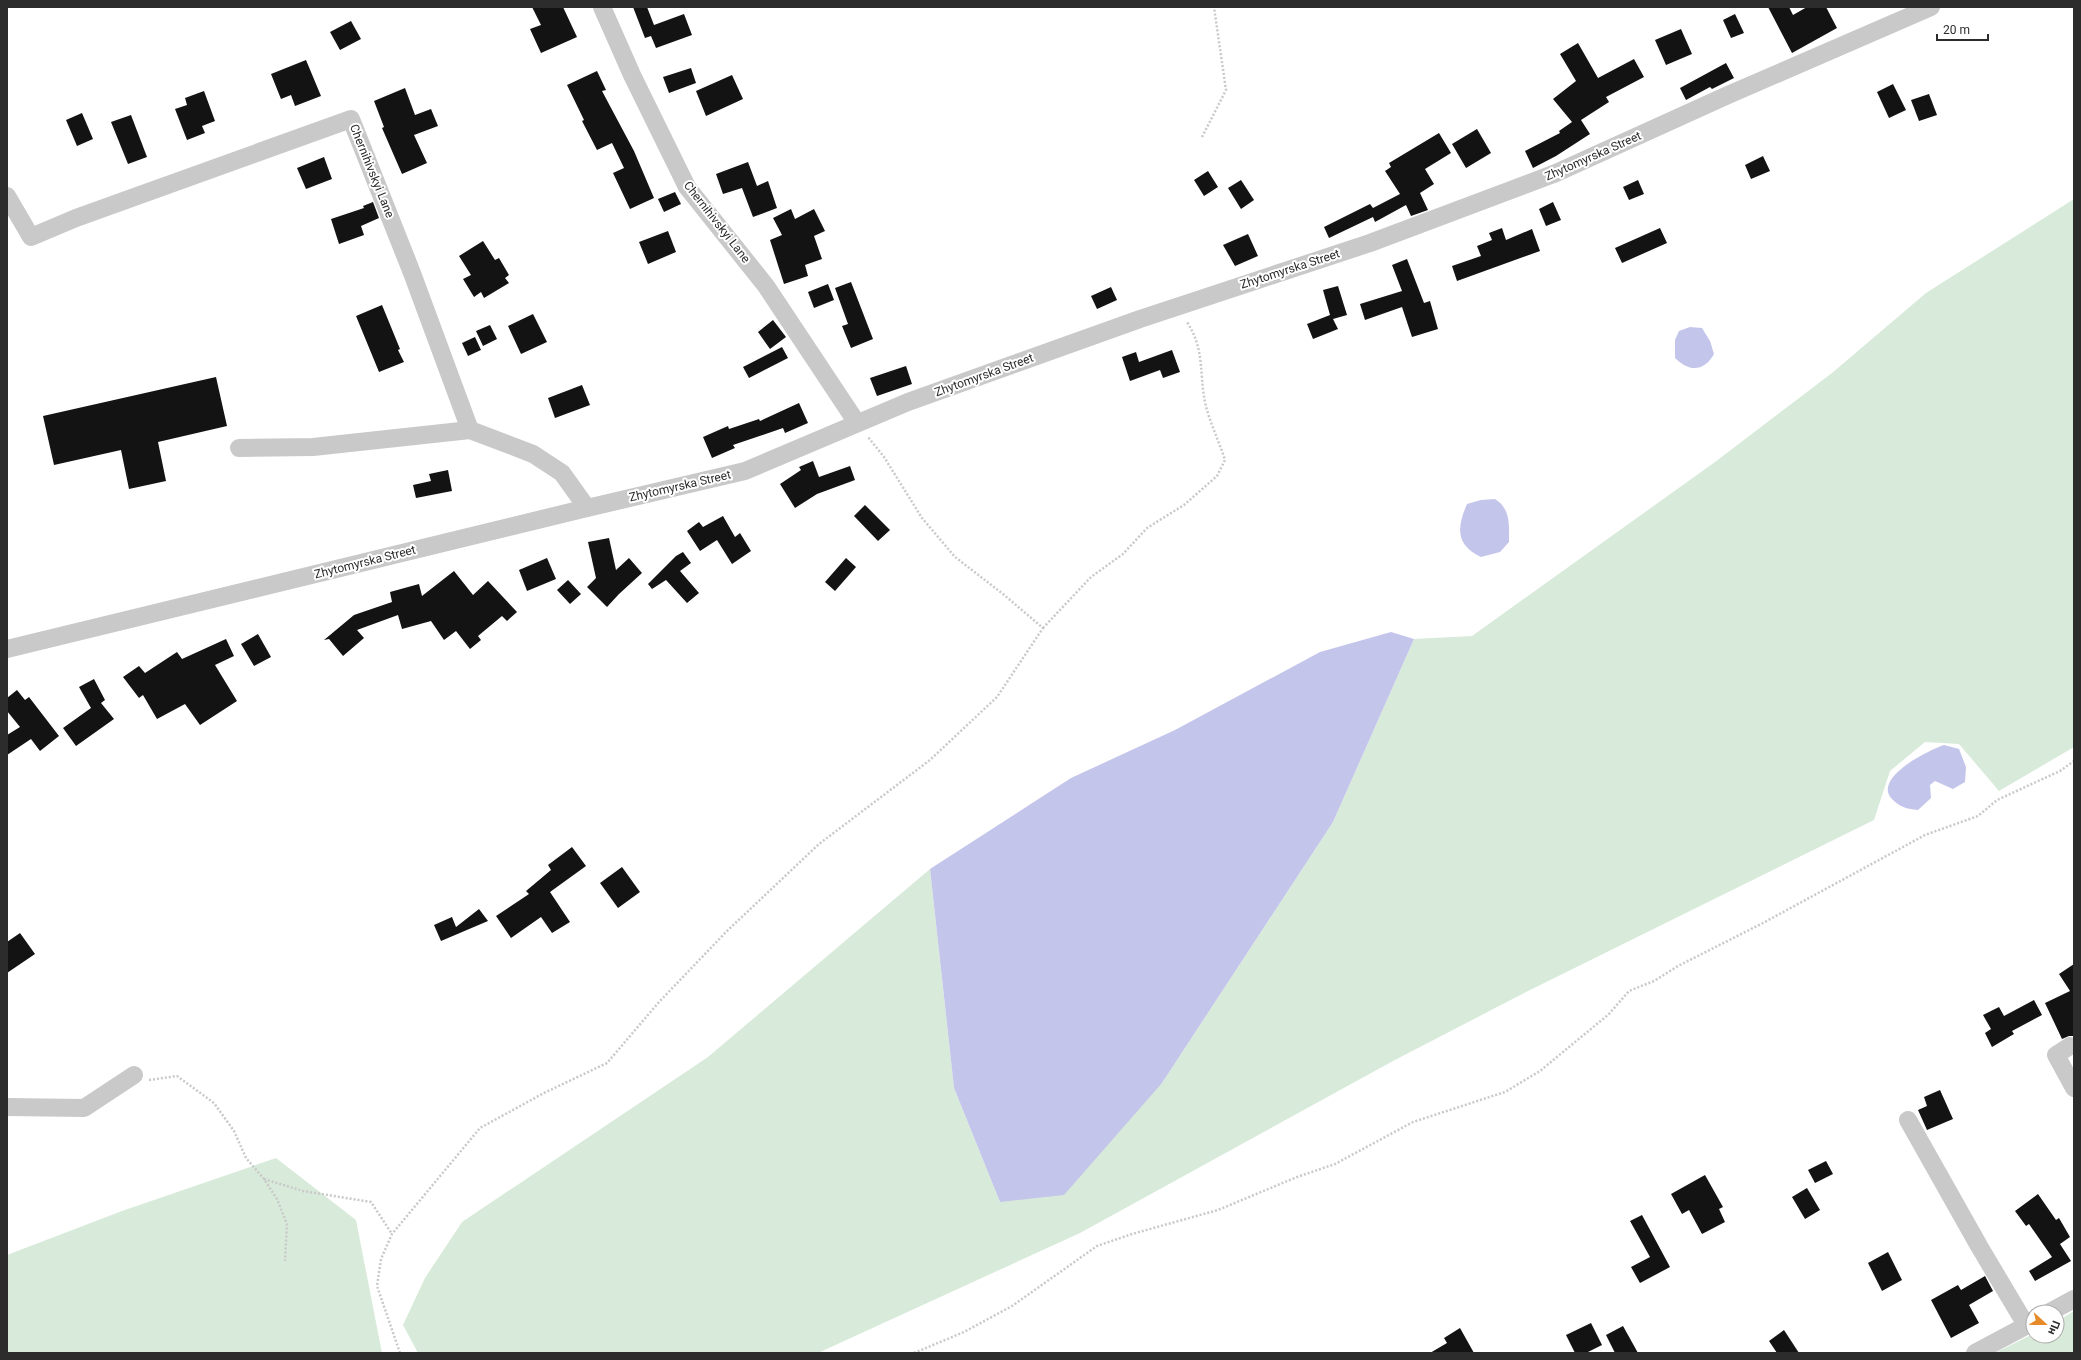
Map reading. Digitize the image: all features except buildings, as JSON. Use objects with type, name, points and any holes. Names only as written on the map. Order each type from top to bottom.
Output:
[{"type":"street","name":"Chernihivskyi Lane","points":[[602,7],[632,75],[687,187],[766,286],[857,423]]},
{"type":"street","name":"Zhytomyrska Street","points":[[7,650],[587,508],[745,471],[908,402],[1176,307],[1370,243],[1556,174],[1728,95],[1931,7]]},
{"type":"street","name":"Chernihivskyi Lane","points":[[7,196],[31,237],[76,218],[352,119],[412,273],[470,430]]},
{"type":"street","points":[[239,448],[313,447],[470,430],[532,454],[562,473],[587,508]]},
{"type":"street","points":[[2070,1046],[2056,1056],[2074,1088]]},
{"type":"street","points":[[7,1107],[84,1108],[134,1075]]},
{"type":"street","points":[[1908,1120],[1979,1246],[2025,1318]]},
{"type":"street","points":[[2065,1304],[2074,1299]]},
{"type":"street","points":[[1975,1353],[2025,1326]]},
{"type":"path","points":[[1202,137],[1226,90],[1214,7]]},
{"type":"path","points":[[400,1353],[377,1286],[381,1259],[392,1234],[480,1128],[544,1093],[607,1063],[659,1002],[727,932],[819,844],[930,760],[997,697],[1043,628],[1091,578],[1123,554],[1147,528],[1184,504],[1217,476],[1226,460],[1205,402],[1202,358],[1192,331],[1176,307]]},
{"type":"path","points":[[857,423],[884,457],[922,518],[954,558],[1004,594],[1043,628]]},
{"type":"path","points":[[914,1353],[964,1332],[1012,1306],[1097,1246],[1132,1234],[1218,1210],[1297,1177],[1335,1164],[1412,1122],[1505,1092],[1540,1071],[1609,1014],[1629,991],[1654,981],[1684,962],[1763,923],[1925,835],[1978,816],[1997,800],[2060,771],[2074,762]]},
{"type":"path","points":[[134,1075],[145,1081],[177,1076],[214,1103],[234,1131],[246,1158],[264,1179],[277,1199],[287,1224],[285,1262]]},
{"type":"path","points":[[264,1179],[303,1191],[371,1202],[392,1234]]},
{"type":"green space","points":[[2074,199],[2074,747],[1999,791],[1959,744],[1925,742],[1890,771],[1874,820],[1528,991],[1393,1061],[1080,1233],[818,1353],[418,1353],[403,1325],[425,1278],[462,1222],[708,1057],[930,869],[954,1088],[1000,1202],[1162,1083],[1333,822],[1414,639],[1472,636],[1715,462],[1832,373],[1926,293]]},
{"type":"green space","points":[[276,1158],[356,1220],[382,1353],[7,1353],[7,1255],[122,1211]]},
{"type":"green space","points":[[2074,1311],[2074,1353],[1995,1353],[2025,1338],[2025,1344],[2065,1344],[2065,1316]]},
{"type":"water","points":[[1690,327],[1702,328],[1710,341],[1714,354],[1706,364],[1701,367],[1691,368],[1680,363],[1675,358],[1675,340],[1679,331]]},
{"type":"water","points":[[1495,499],[1504,508],[1508,518],[1509,542],[1500,552],[1481,557],[1466,547],[1460,535],[1461,520],[1467,504],[1481,500]]},
{"type":"water","points":[[1391,632],[1414,639],[1333,822],[1162,1083],[1064,1195],[1000,1202],[954,1088],[930,869],[1071,778],[1175,730],[1320,652]]},
{"type":"water","points":[[1944,745],[1959,749],[1966,767],[1965,782],[1953,789],[1935,781],[1930,785],[1931,798],[1918,810],[1903,807],[1897,804],[1891,798],[1888,790],[1890,782],[1896,773],[1916,758]]}]
